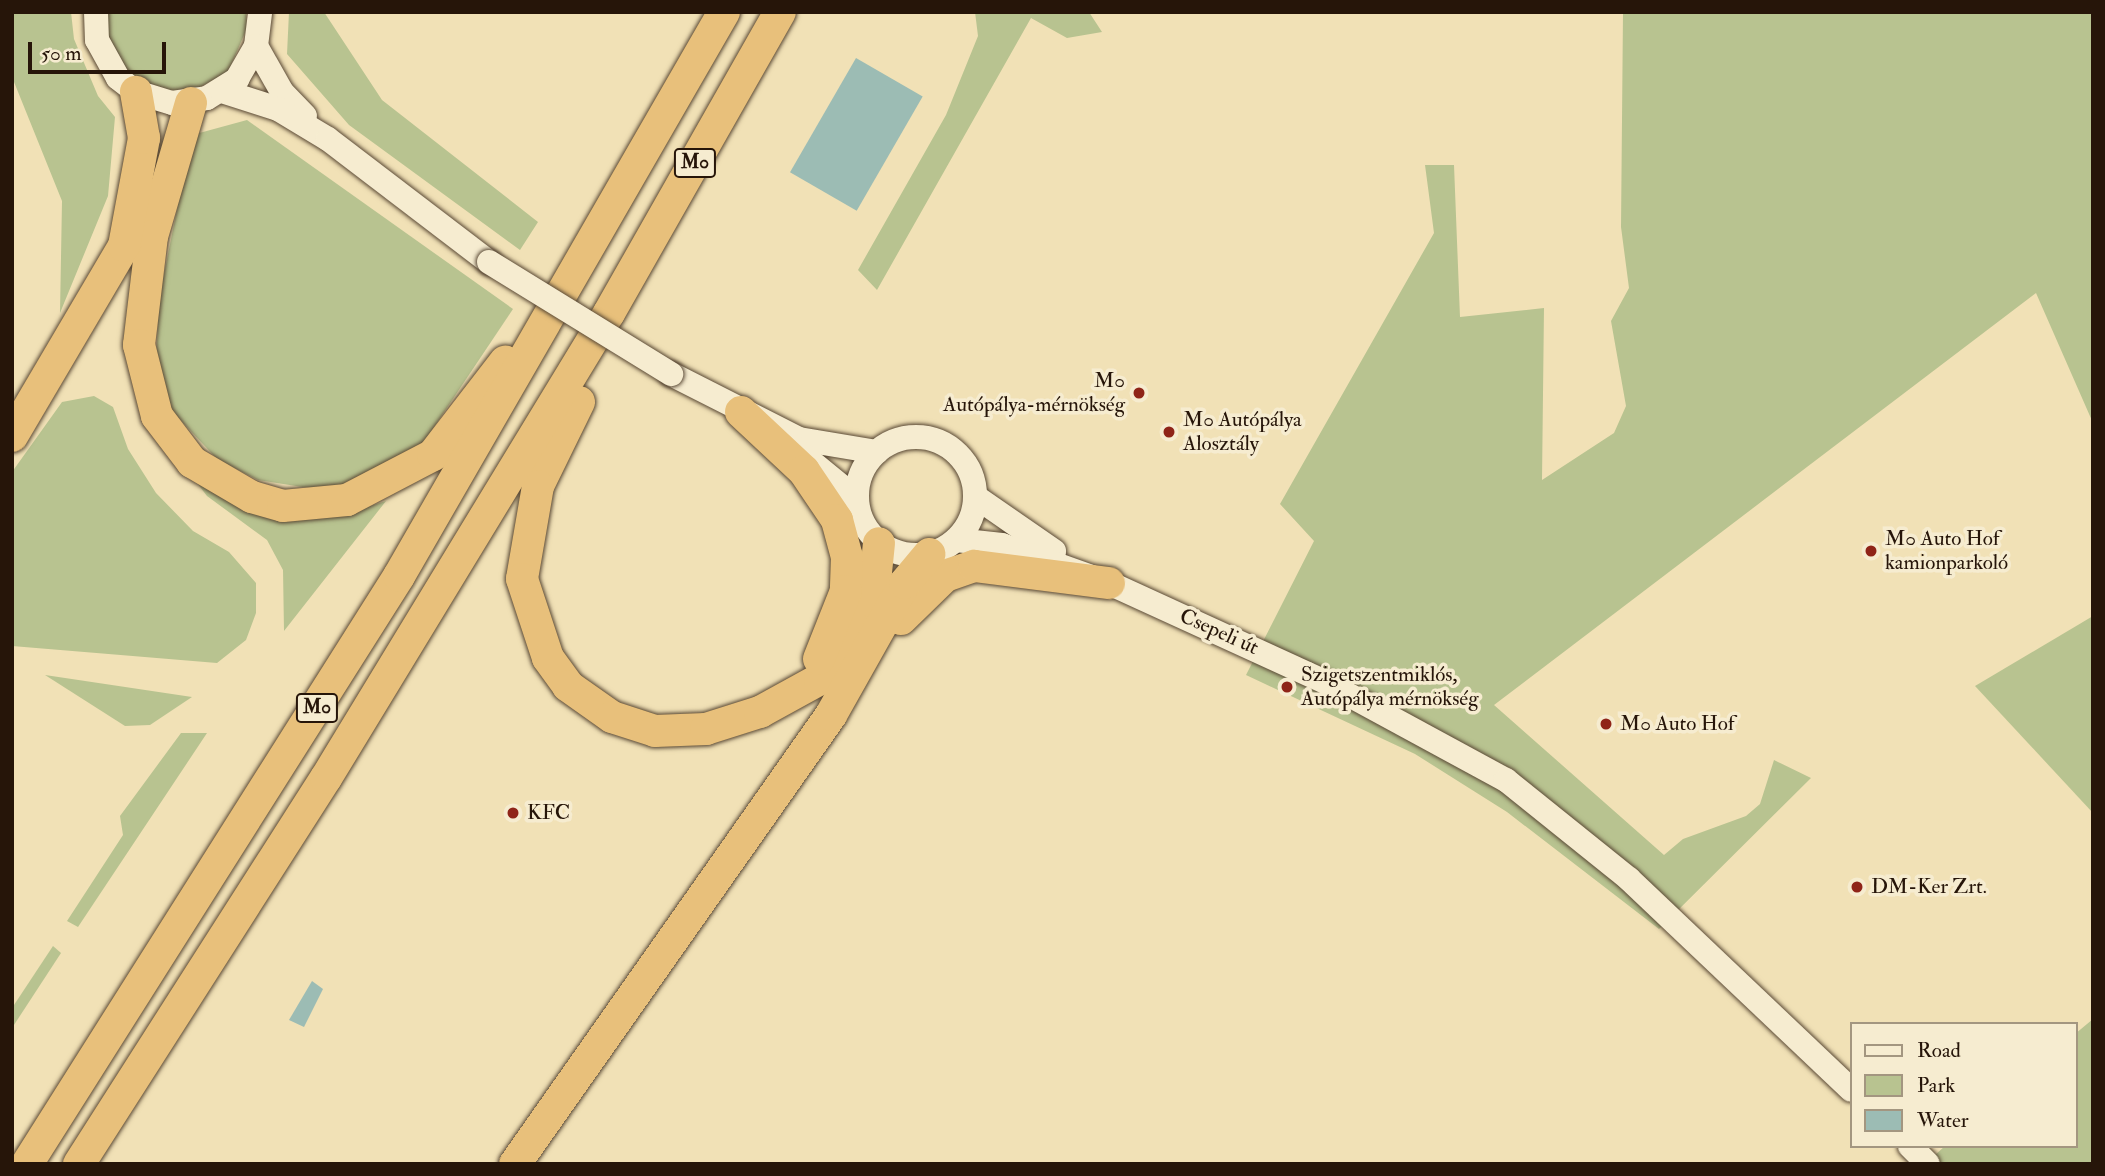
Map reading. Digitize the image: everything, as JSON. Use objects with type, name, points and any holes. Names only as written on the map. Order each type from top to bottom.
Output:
[{"type":"highway","name":"M0","points":[[27,1164],[399,576],[594,243],[724,12]]},
{"type":"highway","name":"M0","points":[[79,1164],[326,778],[609,313],[780,12]]},
{"type":"highway","points":[[20,423],[124,246],[144,138],[136,92]]},
{"type":"highway","points":[[191,103],[174,147],[142,298],[144,385],[176,446],[209,475],[252,497],[304,507],[347,500],[433,455],[594,243]]},
{"type":"highway","points":[[609,313],[589,384],[557,440],[526,529],[522,579],[535,632],[568,686],[589,704],[637,727],[706,729],[785,699],[820,679],[851,642],[877,591],[879,543]]},
{"type":"highway","points":[[741,412],[823,495],[847,557],[835,630],[817,665],[785,699]]},
{"type":"highway","points":[[856,674],[905,583],[943,547]]},
{"type":"highway","points":[[515,1164],[856,674],[920,595],[945,576],[996,565],[1109,583]]},
{"type":"street","points":[[96,12],[105,61],[136,92],[191,103],[222,91],[256,46],[260,12]]},
{"type":"street","points":[[256,46],[282,92],[328,139]]},
{"type":"street","points":[[222,91],[278,109],[328,139],[489,262],[671,374],[741,412],[825,467],[857,499],[879,543],[912,555],[943,547],[976,497],[967,464],[944,443],[909,437],[877,452],[810,442],[741,412]]},
{"type":"street","points":[[857,499],[859,482],[877,452]]},
{"type":"street","name":"Csepeli út","points":[[976,497],[1109,583]]},
{"type":"street","name":"Csepeli út","points":[[943,547],[1002,545],[1109,583],[1327,683],[1428,733],[1566,824],[1850,1089]]},
{"type":"street","points":[[1912,1148],[1928,1164]]},
{"type":"green space","points":[[12,12],[71,12],[74,39],[98,96],[115,117],[108,196],[60,313],[62,201],[12,77]]},
{"type":"green space","points":[[104,12],[246,12],[247,28],[228,72],[185,95],[138,86],[107,49]]},
{"type":"green space","points":[[289,12],[324,12],[382,100],[538,222],[520,250],[349,125],[287,54]]},
{"type":"green space","points":[[975,12],[1089,12],[1102,32],[1067,38],[1031,18],[877,290],[858,270],[946,115],[978,36]]},
{"type":"green space","points":[[1623,12],[2093,12],[2093,423],[2036,293],[1494,705],[1664,855],[1683,839],[1746,816],[1760,804],[1774,760],[1811,778],[1659,929],[1507,812],[1415,754],[1246,675],[1314,541],[1280,504],[1434,233],[1425,165],[1454,165],[1460,317],[1544,308],[1542,480],[1614,433],[1626,406],[1611,321],[1629,288],[1621,227]]},
{"type":"green space","points":[[247,120],[513,309],[414,457],[358,485],[315,489],[258,480],[217,459],[173,412],[156,363],[159,299],[192,135]]},
{"type":"green space","points":[[94,396],[113,407],[128,449],[156,493],[193,531],[229,552],[256,583],[256,613],[246,640],[217,663],[12,646],[12,472],[62,402]]},
{"type":"green space","points":[[184,466],[342,515],[386,501],[284,631],[283,570],[267,540],[207,496]]},
{"type":"green space","points":[[2093,616],[2093,813],[1975,686]]},
{"type":"green space","points":[[45,675],[192,697],[150,725],[125,726]]},
{"type":"green space","points":[[181,733],[207,733],[78,927],[67,921],[123,835],[120,816]]},
{"type":"green space","points":[[53,946],[61,953],[12,1028],[12,1008]]},
{"type":"green space","points":[[2093,1019],[2093,1164],[1925,1164],[1943,1148],[2077,1148],[2077,1032]]},
{"type":"water","points":[[856,58],[923,96],[857,211],[790,172]]},
{"type":"water","points":[[312,981],[323,989],[304,1027],[289,1020]]},
{"type":"place","name":"M0 Autópálya-mérnökség","points":[[1139,393]]},
{"type":"place","name":"M0 Autópálya Alosztály","points":[[1169,432]]},
{"type":"place","name":"M0 Auto Hof kamionparkoló","points":[[1871,551]]},
{"type":"place","name":"Szigetszentmiklós, Autópálya mérnökség","points":[[1287,687]]},
{"type":"place","name":"M0 Auto Hof","points":[[1606,724]]},
{"type":"place","name":"KFC","points":[[513,813]]},
{"type":"place","name":"DM-Ker Zrt.","points":[[1857,887]]}]
